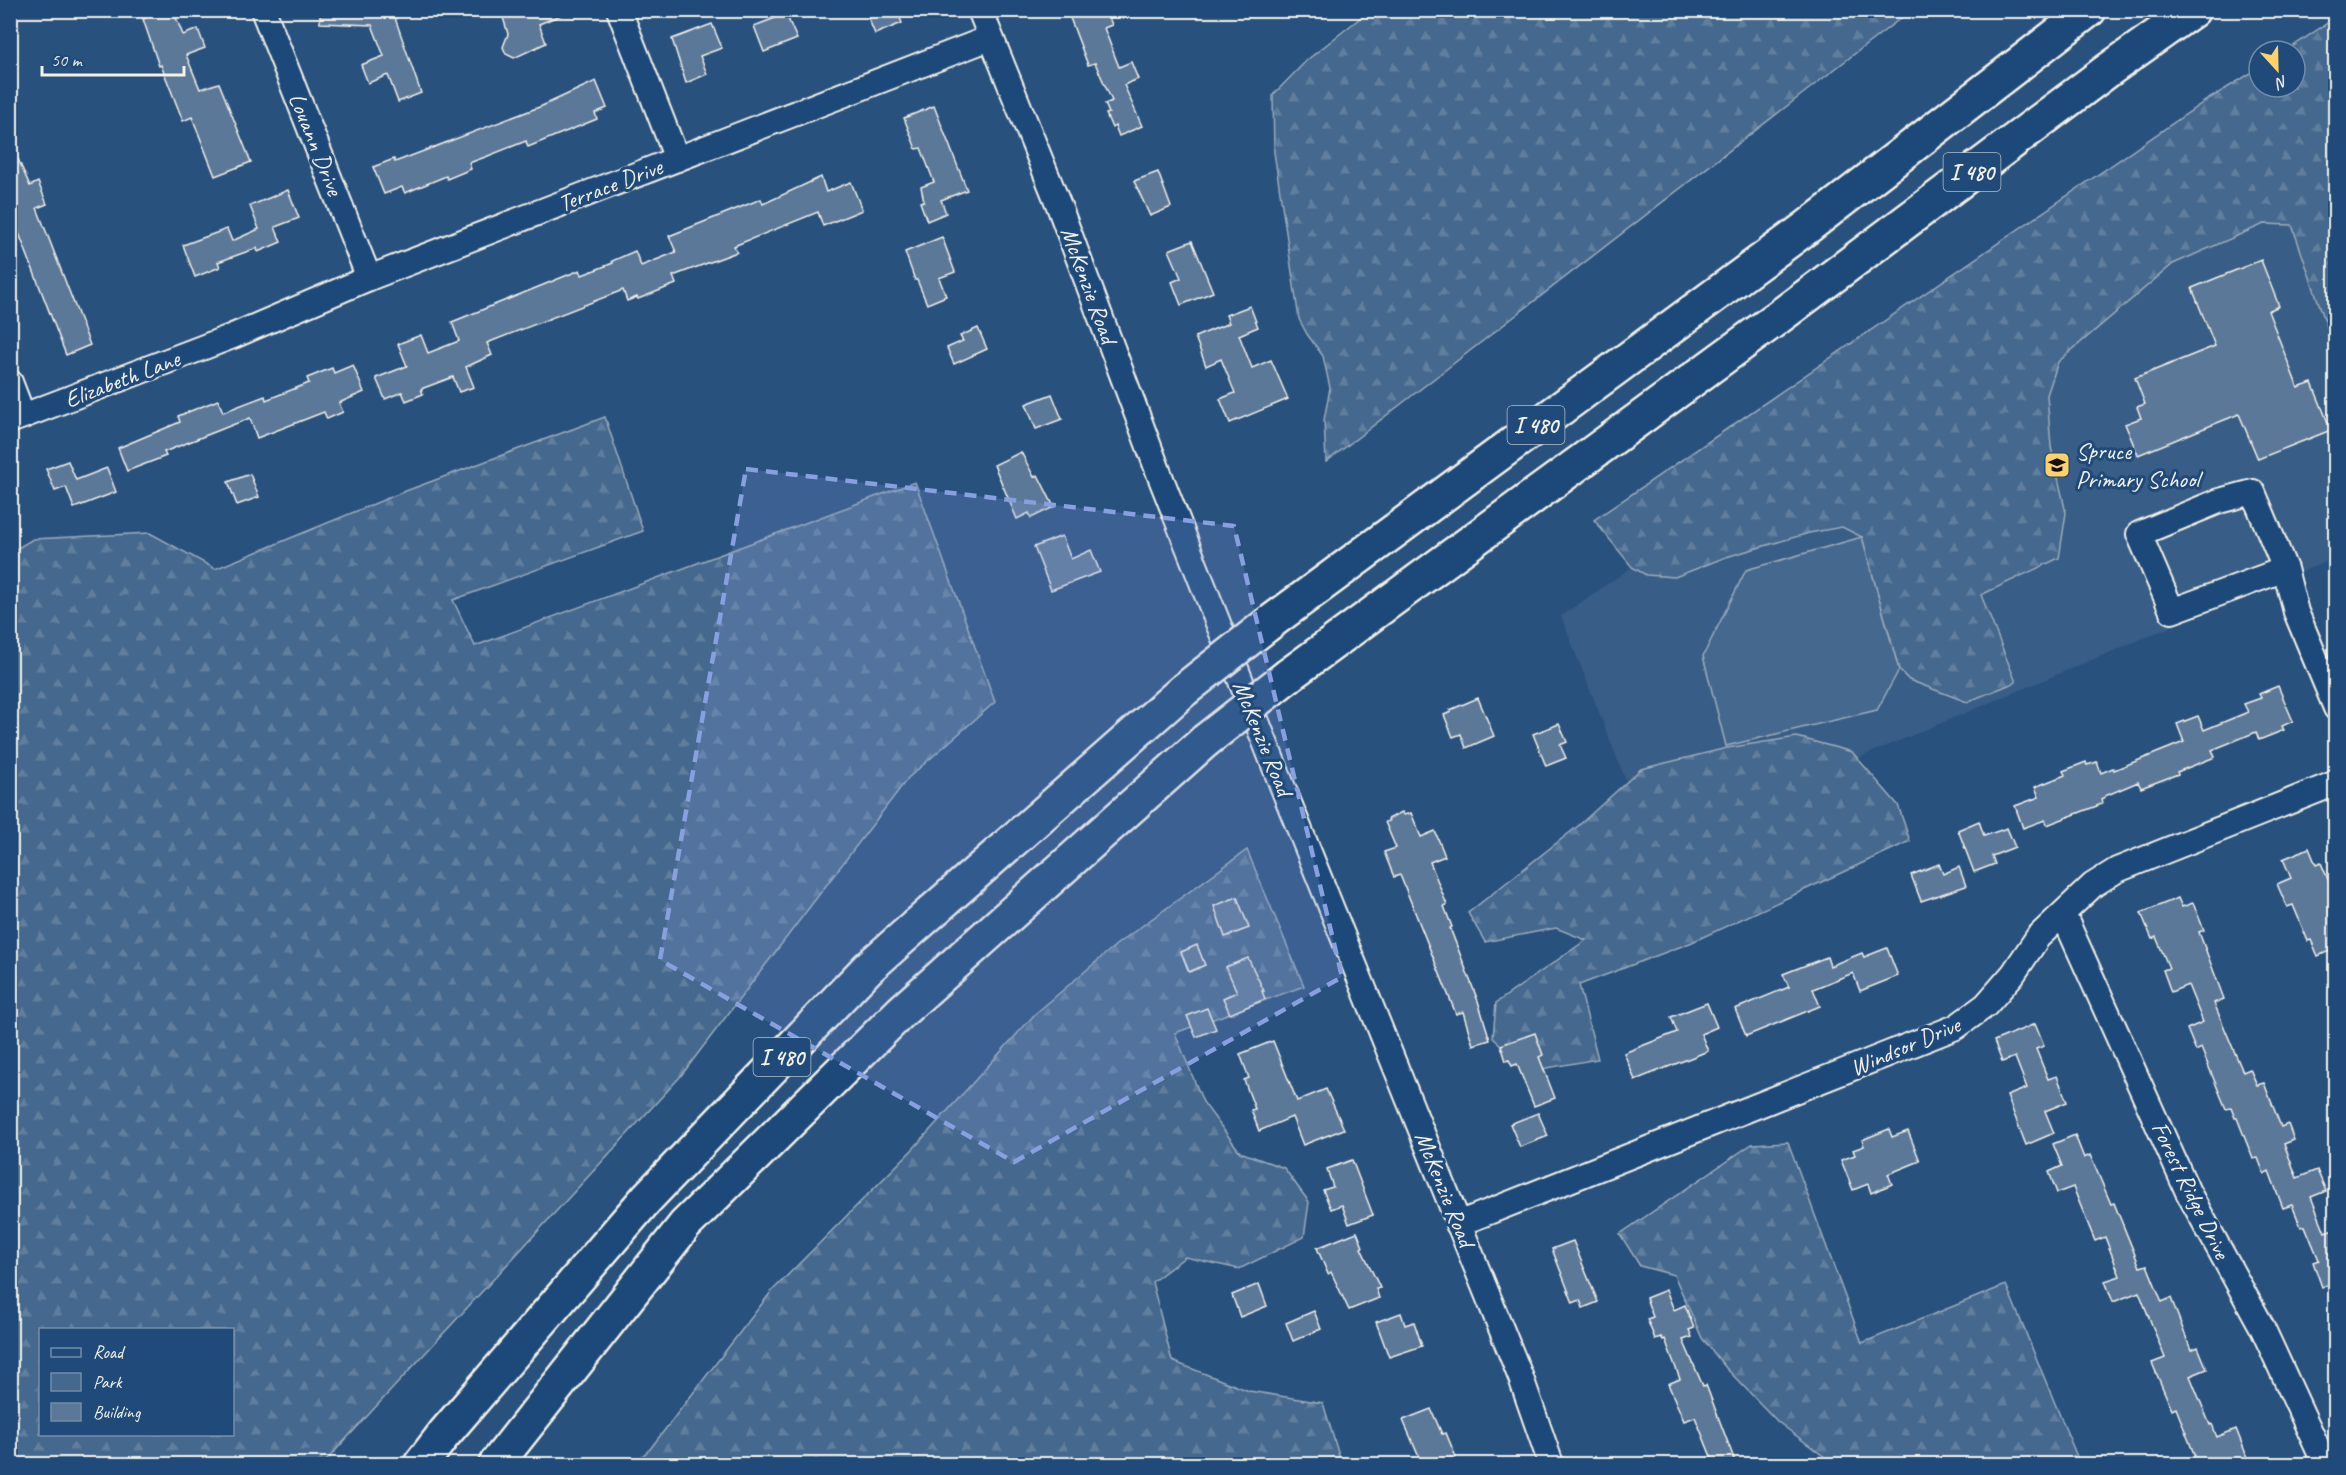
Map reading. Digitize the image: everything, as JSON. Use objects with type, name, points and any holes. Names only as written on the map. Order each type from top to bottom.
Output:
[{"type":"highway","name":"I 480","points":[[421,1464],[444,1434],[647,1198],[868,968],[1184,690],[1268,624],[1806,228],[2090,10]]},
{"type":"highway","name":"I 480","points":[[496,1464],[685,1225],[902,1011],[1205,741],[1288,675],[1525,504],[2107,71],[2193,10]]},
{"type":"highway","points":[[2157,36],[2207,10]]},
{"type":"street","name":"Louann Drive","points":[[263,10],[369,278]]},
{"type":"street","points":[[619,10],[677,159]]},
{"type":"street","name":"McKenzie Road","points":[[980,10],[1059,206],[1160,476],[1287,798],[1521,1378],[1551,1464]]},
{"type":"street","name":"Terrace Drive","points":[[233,336],[369,278],[990,38]]},
{"type":"street","name":"Elizabeth Lane","points":[[17,418],[233,336]]},
{"type":"street","points":[[10,382],[17,418]]},
{"type":"street","points":[[2285,569],[2172,611],[2139,534],[2219,501],[2253,492],[2285,569],[2296,612],[2336,708]]},
{"type":"street","name":"Windsor Drive","points":[[1458,1224],[1956,1028],[1986,1005],[2013,974],[2038,937],[2093,885],[2117,870],[2336,783]]},
{"type":"street","name":"Forest Ridge Drive","points":[[2063,914],[2188,1192],[2262,1327],[2325,1464]]},
{"type":"highlighted area","points":[[746,469],[1234,526],[1342,977],[1014,1162],[660,960]]},
{"type":"shaded area","name":"Spruce Primary School","points":[[2271,165],[2335,350],[2335,558],[1651,845],[1561,616],[1914,373]]},
{"type":"green space","points":[[1369,11],[1910,11],[1326,462],[1324,420],[1330,388],[1323,356],[1299,319],[1274,152],[1273,95],[1307,60]]},
{"type":"green space","points":[[2335,18],[2335,350],[2292,225],[2264,224],[2173,264],[2058,362],[2047,395],[2051,447],[2066,513],[2059,558],[1981,595],[2016,682],[1967,702],[1909,680],[1899,670],[1862,537],[1842,527],[1809,533],[1726,557],[1675,577],[1646,575],[1632,567],[1594,520],[2204,102],[2247,75],[2247,99],[2307,99],[2307,39],[2304,39]]},
{"type":"green space","points":[[605,417],[643,531],[453,600],[475,646],[915,482],[995,702],[908,778],[680,1077],[323,1464],[11,1464],[11,552],[33,539],[150,533],[215,569],[403,492]]},
{"type":"green space","points":[[1862,537],[1899,670],[1877,710],[1726,746],[1703,656],[1746,570]]},
{"type":"green space","points":[[1797,737],[1852,752],[1898,805],[1910,841],[1690,943],[1579,985],[1598,1059],[1530,1071],[1493,1038],[1496,1003],[1586,940],[1556,928],[1485,942],[1468,913],[1578,826],[1641,769],[1727,748]]},
{"type":"green space","points":[[1247,850],[1304,986],[1175,1033],[1203,1102],[1240,1152],[1284,1168],[1309,1202],[1304,1237],[1239,1269],[1185,1257],[1152,1282],[1172,1361],[1249,1391],[1323,1403],[1340,1459],[1334,1464],[633,1464],[650,1449],[771,1292],[912,1150],[1035,1014],[1117,944]]},
{"type":"green space","points":[[1788,1142],[1862,1343],[2006,1285],[2080,1464],[1834,1464],[1778,1422],[1726,1368],[1702,1338],[1674,1275],[1640,1266],[1620,1234],[1752,1144]]},
{"type":"building","points":[[165,10],[173,10],[183,35],[198,29],[205,48],[186,55],[200,89],[219,83],[251,162],[215,176],[192,117],[183,121],[161,65],[159,66],[143,19]]},
{"type":"building","points":[[320,10],[412,10],[395,18],[421,93],[398,102],[388,75],[368,83],[361,65],[384,56],[372,25],[320,23]]},
{"type":"building","points":[[510,10],[571,11],[539,24],[546,43],[514,58],[506,54],[503,47],[508,34],[502,14]]},
{"type":"building","points":[[865,10],[897,10],[902,23],[875,34]]},
{"type":"building","points":[[1067,10],[1106,10],[1112,25],[1104,28],[1119,67],[1131,62],[1138,79],[1124,85],[1142,126],[1119,136],[1115,126],[1112,128],[1106,114],[1109,113],[1105,104],[1112,101],[1095,63],[1088,65]]},
{"type":"building","points":[[786,14],[797,39],[764,52],[754,26]]},
{"type":"building","points":[[712,24],[722,48],[700,56],[707,74],[686,83],[672,39]]},
{"type":"building","points":[[596,81],[607,108],[595,113],[597,119],[528,147],[526,141],[469,163],[471,169],[447,179],[446,176],[405,193],[402,187],[384,194],[373,167],[394,159],[395,162],[542,106]]},
{"type":"building","points":[[934,106],[967,190],[941,200],[946,213],[927,221],[920,202],[924,201],[921,187],[934,182],[921,148],[916,149],[904,118]]},
{"type":"building","points":[[10,141],[30,186],[38,182],[47,204],[37,208],[90,345],[66,355],[10,210]]},
{"type":"building","points":[[1158,172],[1171,207],[1150,216],[1134,181]]},
{"type":"building","points":[[821,177],[826,192],[851,182],[862,210],[823,226],[818,212],[734,246],[737,252],[673,276],[676,284],[627,301],[623,290],[487,343],[492,355],[466,367],[474,387],[459,392],[453,377],[421,389],[423,394],[406,401],[402,392],[385,399],[376,378],[407,366],[398,344],[421,335],[428,353],[459,341],[452,322],[580,270],[582,275],[613,263],[612,261],[635,251],[641,266],[676,252],[669,236],[761,199],[763,204]]},
{"type":"building","points":[[288,190],[299,218],[275,227],[281,242],[258,252],[257,248],[218,262],[220,267],[195,277],[183,245],[227,229],[232,241],[259,229],[250,206]]},
{"type":"building","points":[[942,237],[955,272],[939,278],[946,296],[927,304],[905,252]]},
{"type":"building","points":[[1192,241],[1213,292],[1181,305],[1172,282],[1181,278],[1169,250]]},
{"type":"building","points":[[2261,260],[2279,306],[2268,311],[2298,388],[2312,383],[2331,430],[2258,459],[2239,414],[2138,455],[2125,424],[2141,418],[2137,407],[2145,404],[2135,378],[2215,346],[2192,288]]},
{"type":"building","points":[[1250,306],[1258,327],[1239,335],[1252,368],[1271,360],[1288,399],[1230,423],[1220,399],[1235,393],[1221,359],[1206,366],[1195,337],[1229,323],[1226,315]]},
{"type":"building","points":[[978,328],[987,349],[954,364],[947,348],[963,341],[960,336]]},
{"type":"building","points":[[353,365],[364,392],[339,403],[343,412],[327,419],[324,412],[257,438],[250,418],[164,452],[166,456],[127,471],[118,448],[180,422],[178,416],[218,400],[223,412],[265,396],[266,400],[309,383],[307,378],[332,368],[334,373]]},
{"type":"building","points":[[1052,394],[1062,419],[1036,429],[1026,404]]},
{"type":"building","points":[[1021,452],[1034,477],[1038,475],[1054,507],[1031,518],[1029,513],[1017,519],[994,465]]},
{"type":"building","points":[[68,461],[76,480],[107,468],[116,492],[74,508],[66,487],[55,491],[46,469]]},
{"type":"building","points":[[250,474],[259,497],[237,505],[228,482]]},
{"type":"building","points":[[1062,536],[1071,559],[1091,550],[1100,572],[1051,590],[1034,547]]},
{"type":"building","points":[[2278,686],[2293,721],[2282,726],[2284,730],[2259,740],[2256,732],[2212,750],[2215,757],[2177,772],[2178,774],[2141,788],[2138,782],[2105,796],[2101,799],[2102,804],[2047,825],[2045,820],[2023,828],[2015,806],[2039,797],[2035,787],[2065,775],[2063,771],[2086,762],[2087,765],[2097,762],[2101,773],[2113,768],[2114,770],[2184,742],[2177,724],[2198,716],[2204,730],[2248,712],[2244,704],[2261,698],[2259,694]]},
{"type":"building","points":[[1478,698],[1494,736],[1466,748],[1461,734],[1453,737],[1444,715]]},
{"type":"building","points":[[1559,724],[1567,742],[1560,745],[1566,758],[1546,766],[1533,734]]},
{"type":"building","points":[[1402,812],[1404,815],[1411,813],[1421,837],[1435,831],[1445,856],[1430,862],[1447,905],[1444,906],[1452,927],[1450,928],[1478,1001],[1490,1040],[1473,1045],[1463,1012],[1456,1014],[1400,875],[1394,877],[1384,852],[1396,848],[1385,822]]},
{"type":"building","points":[[1979,821],[1984,836],[2007,828],[2015,847],[1992,856],[1995,864],[1974,872],[1958,830]]},
{"type":"building","points":[[2309,848],[2316,865],[2321,863],[2336,898],[2336,948],[2318,956],[2311,940],[2308,941],[2293,905],[2287,907],[2277,884],[2291,878],[2283,859]]},
{"type":"building","points":[[1939,864],[1943,874],[1959,867],[1966,886],[1921,901],[1911,875]]},
{"type":"building","points":[[1237,897],[1249,928],[1225,937],[1214,906]]},
{"type":"building","points":[[2178,898],[2182,907],[2193,903],[2204,930],[2199,932],[2224,999],[2214,1003],[2243,1072],[2250,1069],[2257,1085],[2264,1083],[2281,1127],[2288,1124],[2294,1140],[2284,1144],[2297,1178],[2317,1170],[2326,1191],[2311,1197],[2325,1232],[2336,1228],[2336,1282],[2322,1287],[2313,1262],[2319,1260],[2305,1226],[2301,1227],[2292,1205],[2283,1208],[2269,1171],[2264,1174],[2258,1158],[2253,1159],[2237,1118],[2231,1108],[2226,1109],[2201,1048],[2196,1051],[2187,1029],[2203,1022],[2188,985],[2171,992],[2163,970],[2169,968],[2156,937],[2152,939],[2141,913]]},
{"type":"building","points":[[1197,945],[1205,965],[1189,972],[1181,952]]},
{"type":"building","points":[[1887,948],[1898,976],[1860,991],[1853,973],[1813,989],[1820,1006],[1746,1036],[1735,1009],[1789,987],[1783,974],[1827,957],[1830,966],[1862,953],[1864,957]]},
{"type":"building","points":[[1248,958],[1264,991],[1262,991],[1265,999],[1230,1014],[1223,998],[1237,992],[1226,967]]},
{"type":"building","points":[[1707,1003],[1717,1027],[1701,1034],[1708,1051],[1635,1080],[1624,1053],[1677,1032],[1671,1017]]},
{"type":"building","points":[[1207,1008],[1216,1029],[1196,1037],[1187,1016]]},
{"type":"building","points":[[2035,1024],[2044,1046],[2036,1049],[2048,1079],[2057,1076],[2067,1102],[2045,1111],[2054,1133],[2026,1145],[2007,1096],[2027,1088],[2015,1057],[2002,1062],[1994,1041]]},
{"type":"building","points":[[1535,1033],[1543,1055],[1539,1057],[1555,1098],[1534,1106],[1517,1064],[1512,1066],[1509,1060],[1506,1061],[1501,1045]]},
{"type":"building","points":[[1273,1041],[1297,1101],[1326,1089],[1344,1129],[1303,1145],[1292,1117],[1259,1131],[1251,1110],[1255,1109],[1244,1080],[1249,1078],[1240,1054]]},
{"type":"building","points":[[1538,1113],[1548,1136],[1520,1147],[1510,1124]]},
{"type":"building","points":[[1889,1129],[1892,1137],[1908,1131],[1920,1161],[1888,1174],[1892,1184],[1871,1193],[1868,1184],[1853,1190],[1841,1160],[1855,1155],[1853,1150],[1864,1146],[1862,1140]]},
{"type":"building","points":[[2075,1135],[2084,1158],[2090,1155],[2111,1204],[2114,1203],[2140,1267],[2147,1265],[2162,1302],[2171,1298],[2191,1350],[2198,1347],[2207,1369],[2190,1376],[2210,1425],[2212,1424],[2217,1437],[2236,1429],[2250,1464],[2198,1464],[2176,1408],[2172,1410],[2152,1363],[2165,1358],[2139,1292],[2113,1302],[2105,1281],[2120,1276],[2105,1237],[2095,1241],[2073,1187],[2057,1193],[2049,1172],[2062,1166],[2053,1144]]},
{"type":"building","points":[[1352,1160],[1373,1215],[1349,1224],[1342,1205],[1331,1209],[1323,1190],[1333,1187],[1327,1169]]},
{"type":"building","points":[[1357,1232],[1363,1247],[1361,1248],[1380,1288],[1376,1289],[1379,1298],[1349,1310],[1331,1272],[1328,1274],[1317,1248]]},
{"type":"building","points":[[1573,1241],[1598,1302],[1583,1308],[1580,1300],[1573,1303],[1552,1249]]},
{"type":"building","points":[[1259,1284],[1267,1306],[1240,1317],[1232,1295]]},
{"type":"building","points":[[1666,1290],[1674,1310],[1685,1305],[1694,1328],[1689,1330],[1692,1337],[1683,1340],[1703,1386],[1706,1385],[1736,1464],[1714,1464],[1695,1417],[1684,1421],[1668,1384],[1680,1379],[1665,1339],[1661,1337],[1655,1339],[1647,1319],[1653,1317],[1646,1298]]},
{"type":"building","points":[[1314,1311],[1321,1329],[1293,1341],[1286,1323]]},
{"type":"building","points":[[1401,1313],[1405,1325],[1414,1322],[1422,1346],[1389,1357],[1376,1322]]},
{"type":"building","points":[[1431,1409],[1442,1434],[1446,1433],[1456,1457],[1438,1464],[1422,1464],[1403,1420]]},
{"type":"place","name":"Spruce Primary School","points":[[2057,465]]}]
